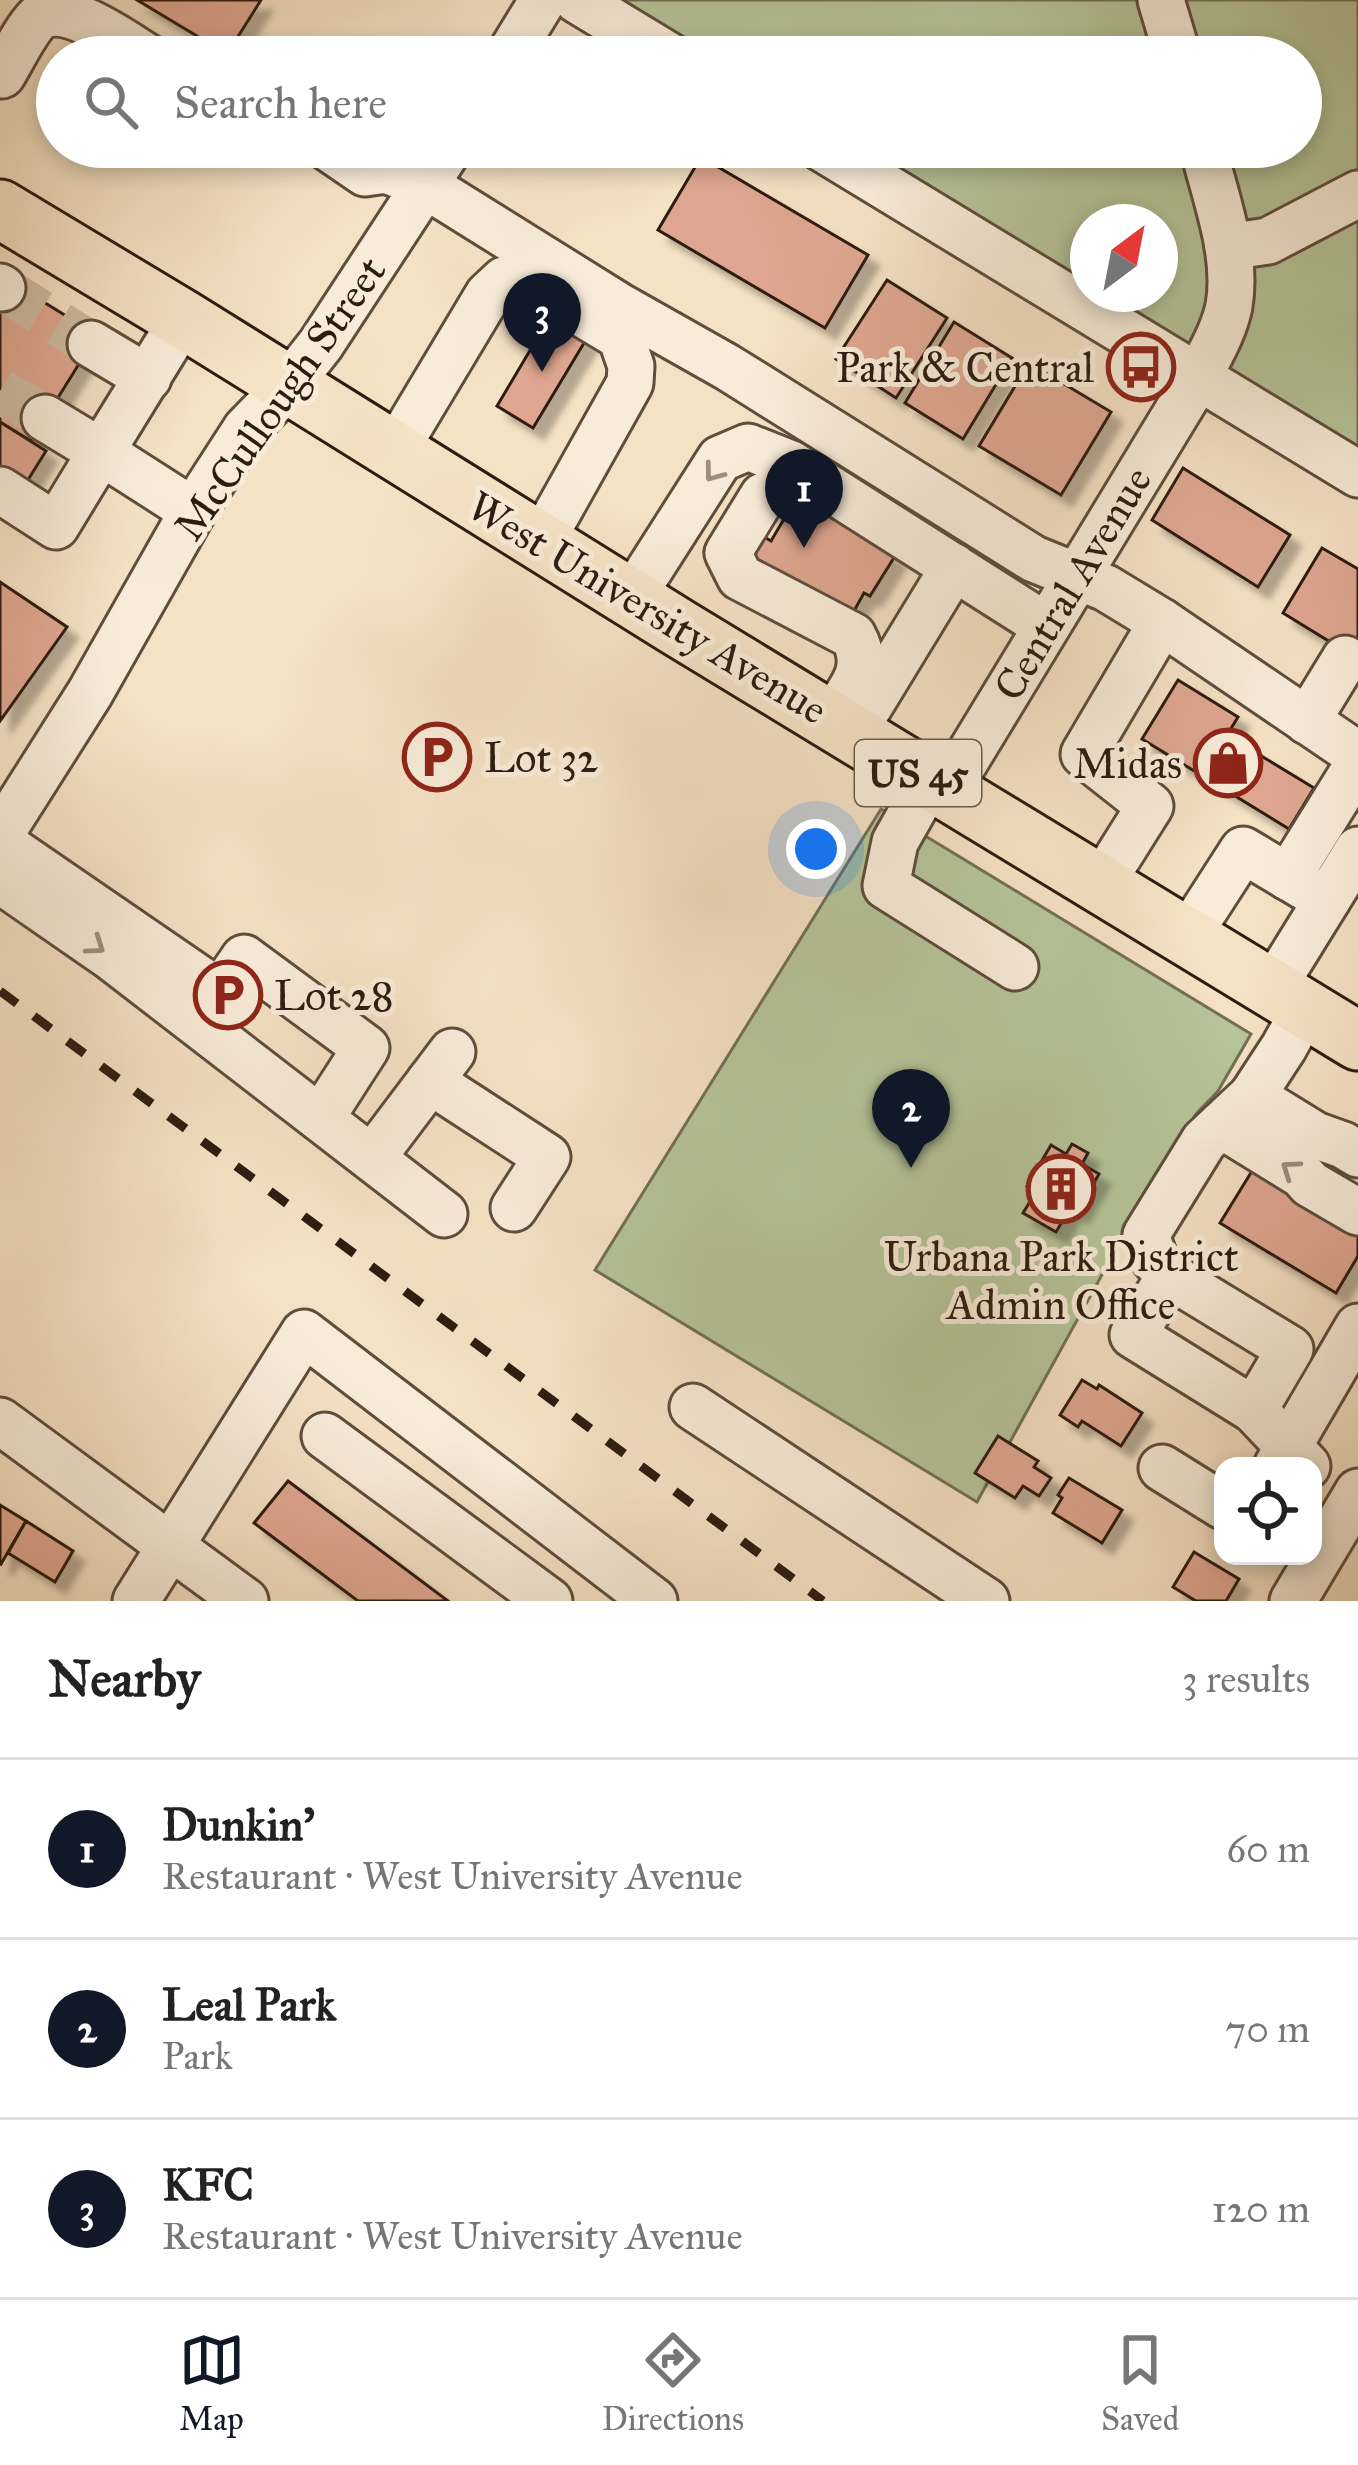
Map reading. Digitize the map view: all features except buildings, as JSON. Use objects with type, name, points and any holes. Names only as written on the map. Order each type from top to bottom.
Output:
[{"type":"main road","name":"West University Avenue","points":[[0,209],[1358,1041]]},
{"type":"street","points":[[521,36],[543,0]]},
{"type":"street","points":[[577,0],[636,36]]},
{"type":"street","points":[[1161,0],[1172,36]]},
{"type":"street","points":[[2,75],[39,17],[55,9],[71,9],[114,36]]},
{"type":"street","points":[[358,168],[365,173],[389,168]]},
{"type":"street","name":"McCullough Street","points":[[0,838],[246,429],[321,344],[394,168]]},
{"type":"street","points":[[396,168],[1034,559],[1106,588],[1162,622],[1358,755]]},
{"type":"street","points":[[855,168],[1358,474]]},
{"type":"street","name":"Central Avenue","points":[[1015,967],[886,886],[896,842],[1046,626],[1219,336],[1229,305],[1228,247],[1208,168]]},
{"type":"street","points":[[1228,247],[1268,241],[1358,194]]},
{"type":"street","points":[[394,452],[488,295],[503,280],[523,278],[621,337],[631,366],[630,383],[541,542]]},
{"type":"street","points":[[56,526],[183,319]]},
{"type":"street","points":[[84,356],[140,390]]},
{"type":"street","points":[[45,418],[194,511]]},
{"type":"street","points":[[632,597],[720,459],[748,446],[791,464],[1046,626]]},
{"type":"street","points":[[833,490],[789,483],[763,496],[728,553],[740,577],[853,636],[862,652],[862,670],[843,726]]},
{"type":"street","points":[[0,490],[56,526]]},
{"type":"street","points":[[0,517],[56,526]]},
{"type":"street","points":[[843,726],[925,617],[954,567]]},
{"type":"street","points":[[853,636],[925,617]]},
{"type":"street","points":[[1101,884],[1150,806],[1084,754],[1162,622]]},
{"type":"street","points":[[1306,722],[1345,659]]},
{"type":"street","points":[[1288,877],[1358,764]]},
{"type":"street","points":[[0,838],[209,1008],[321,1118],[444,1214]]},
{"type":"street","points":[[1187,937],[1243,850],[1327,900]]},
{"type":"street","points":[[1254,1410],[1290,1349],[1170,1276],[1155,1260],[1146,1235],[1204,1141],[1237,1111],[1284,1047],[1289,999],[1327,900],[1358,850]]},
{"type":"street","points":[[0,880],[111,957],[209,1008]]},
{"type":"street","points":[[209,1008],[244,958],[366,1048],[321,1118]]},
{"type":"street","points":[[372,1158],[441,1066],[547,1157],[514,1208]]},
{"type":"street","points":[[1237,1111],[1358,1154]]},
{"type":"street","points":[[1237,1111],[1358,1213]]},
{"type":"street","points":[[1170,1276],[1133,1335],[1254,1410],[1292,1457]]},
{"type":"street","points":[[1300,1457],[1358,1327]]},
{"type":"street","points":[[136,1601],[304,1333],[654,1601]]},
{"type":"street","points":[[693,1407],[986,1601]]},
{"type":"street","points":[[0,1420],[245,1601]]},
{"type":"street","points":[[325,1436],[550,1601]]},
{"type":"street","points":[[1162,1468],[1214,1500]]},
{"type":"street","points":[[1293,1601],[1356,1495],[1322,1477]]},
{"type":"green space","points":[[618,0],[1358,0],[1358,453],[1127,312],[1178,312],[1178,204],[1070,204],[1070,277],[893,168],[1322,168],[1322,36],[677,36]]},
{"type":"green space","points":[[881,809],[1251,1034],[1131,1222],[977,1502],[595,1270]]},
{"type":"tunnel","points":[[2,288],[91,344]]},
{"type":"tunnel","points":[[0,391],[45,418]]},
{"type":"railway","points":[[0,991],[823,1601]]},
{"type":"place","name":"Park & Central","points":[[1141,367]]},
{"type":"place","name":"KFC","points":[[542,372]]},
{"type":"place","name":"Dunkin'","points":[[804,548]]},
{"type":"place","name":"Lot 32","points":[[437,757]]},
{"type":"place","name":"Midas","points":[[1228,763]]},
{"type":"place","name":"Lot 28","points":[[228,995]]},
{"type":"place","name":"Leal Park","points":[[911,1168]]},
{"type":"place","name":"Urbana Park District Admin Office","points":[[1061,1189]]}]
